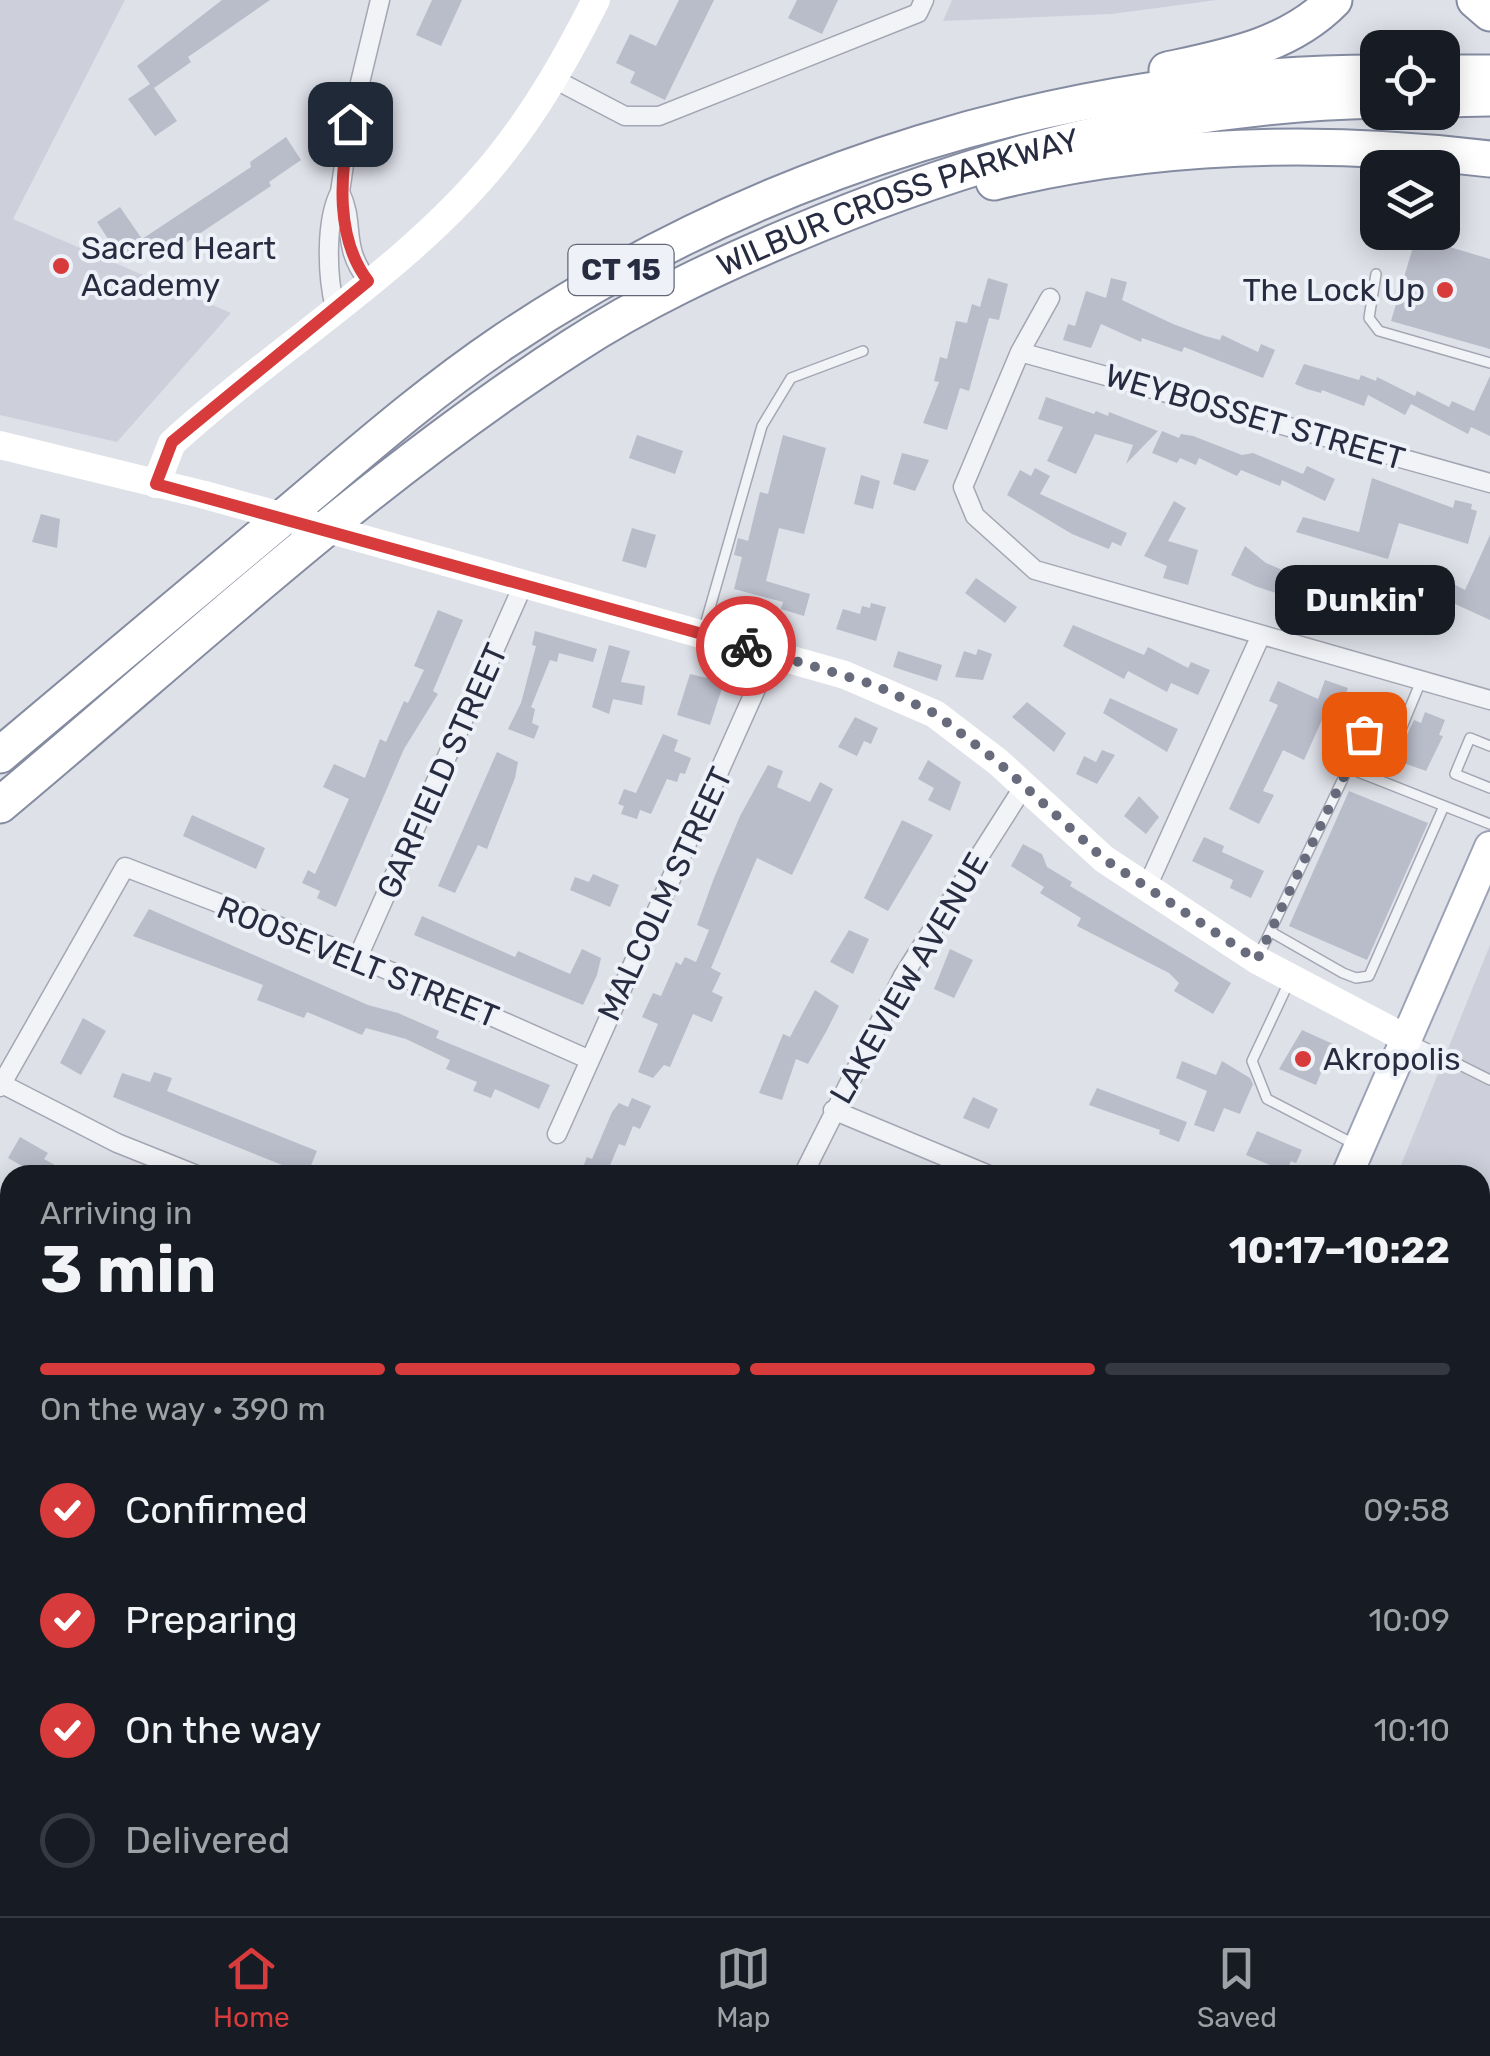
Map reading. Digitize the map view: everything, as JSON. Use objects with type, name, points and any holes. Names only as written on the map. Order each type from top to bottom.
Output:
[{"type":"highway","points":[[999,122],[1049,99],[1241,54],[1288,36],[1334,0]]},
{"type":"highway","points":[[1475,0],[1490,13]]},
{"type":"highway","points":[[1460,73],[1490,72]]},
{"type":"highway","name":"WILBUR CROSS PARKWAY","points":[[0,755],[409,412],[502,343],[602,280],[720,218],[829,172],[999,122],[1212,84],[1360,74]]},
{"type":"highway","points":[[1460,99],[1490,98]]},
{"type":"highway","name":"WILBUR CROSS PARKWAY","points":[[0,805],[454,428],[574,345],[707,271],[860,206],[1005,155],[1094,132],[1209,112],[1360,101]]},
{"type":"highway","points":[[860,206],[928,198],[1110,159],[1205,148],[1302,144],[1490,159]]},
{"type":"main road","points":[[156,484],[172,442],[368,281],[474,186],[556,80],[596,0]]},
{"type":"main road","points":[[0,445],[524,583],[875,685],[936,714],[1024,786],[1079,839],[1147,887],[1257,960],[1407,1039]]},
{"type":"main road","points":[[1353,1161],[1490,847]]},
{"type":"street","points":[[335,308],[330,288],[333,206],[340,192],[350,124],[380,0]]},
{"type":"street","points":[[556,80],[605,109],[640,119],[659,116],[918,14],[924,0]]},
{"type":"street","points":[[340,192],[347,206],[350,253],[368,281]]},
{"type":"street","points":[[1050,298],[1020,352],[963,488],[976,516],[1035,570],[1490,700]]},
{"type":"street","name":"WEYBOSSET STREET","points":[[1020,352],[1490,483]]},
{"type":"street","name":"GARFIELD STREET","points":[[358,957],[524,583]]},
{"type":"street","points":[[1147,887],[1261,635]]},
{"type":"street","name":"MALCOLM STREET","points":[[557,1134],[772,653]]},
{"type":"street","name":"LAKEVIEW AVENUE","points":[[808,1165],[903,976],[1024,786]]},
{"type":"street","name":"ROOSEVELT STREET","points":[[1,1086],[125,868],[358,957],[590,1060]]},
{"type":"street","points":[[1,1086],[171,1165]]},
{"type":"street","points":[[834,1110],[965,1165]]},
{"type":"lane","points":[[1376,274],[1369,318],[1378,331],[1490,363]]},
{"type":"lane","points":[[703,634],[762,426],[791,378],[863,351]]},
{"type":"lane","points":[[1392,750],[1422,681]]},
{"type":"lane","points":[[1257,960],[1380,701]]},
{"type":"lane","points":[[1490,746],[1470,738],[1455,774],[1490,788]]},
{"type":"lane","points":[[1348,768],[1490,824]]},
{"type":"lane","points":[[1271,932],[1343,972],[1369,976],[1444,806]]},
{"type":"lane","points":[[1290,979],[1252,1061],[1267,1099],[1353,1161]]},
{"type":"lane","points":[[1407,1039],[1490,1080]]},
{"type":"shaded area","name":"Sacred Heart Academy","points":[[0,0],[125,0],[13,219],[231,313],[117,442],[0,415]]},
{"type":"shaded area","points":[[952,0],[1217,0],[1112,14],[943,21]]},
{"type":"shaded area","points":[[1490,945],[1490,1165],[1401,1165]]},
{"type":"building","points":[[222,0],[270,0],[188,57],[191,62],[154,88],[177,121],[155,136],[128,99],[150,84],[137,66]]},
{"type":"building","points":[[432,0],[462,0],[441,46],[416,35]]},
{"type":"building","points":[[679,0],[714,0],[665,100],[630,83],[635,72],[616,63],[630,34],[656,46]]},
{"type":"building","points":[[797,0],[838,0],[822,34],[788,18]]},
{"type":"building","points":[[286,137],[301,160],[269,182],[271,186],[157,262],[145,244],[122,260],[97,222],[120,207],[142,239],[251,167],[250,162]]},
{"type":"building","name":"The Lock Up","points":[[1412,250],[1460,250],[1490,259],[1490,349],[1391,321]]},
{"type":"building","points":[[988,278],[1008,284],[999,320],[989,318],[969,391],[960,388],[947,430],[923,423],[939,382],[934,381],[940,357],[947,359],[956,321],[967,323],[972,304],[980,307]]},
{"type":"building","points":[[1111,278],[1127,282],[1122,300],[1173,324],[1220,340],[1222,335],[1258,352],[1261,344],[1275,350],[1263,378],[1184,347],[1182,352],[1142,338],[1141,342],[1101,324],[1091,348],[1063,340],[1068,324],[1075,326],[1086,291],[1106,298]]},
{"type":"building","points":[[1304,364],[1359,380],[1361,375],[1376,381],[1377,377],[1415,396],[1417,391],[1449,407],[1452,401],[1474,411],[1490,376],[1490,436],[1471,427],[1468,434],[1411,404],[1405,415],[1368,395],[1364,406],[1322,390],[1321,393],[1307,389],[1295,384]]},
{"type":"building","points":[[1046,397],[1094,414],[1096,411],[1108,416],[1109,412],[1158,431],[1126,464],[1133,445],[1095,434],[1076,474],[1047,461],[1063,427],[1038,419]]},
{"type":"building","points":[[1162,431],[1179,438],[1181,434],[1193,436],[1242,455],[1253,453],[1303,474],[1307,466],[1335,479],[1325,501],[1282,480],[1280,486],[1241,470],[1237,476],[1199,458],[1196,465],[1180,458],[1177,463],[1152,453]]},
{"type":"building","points":[[637,435],[683,451],[675,474],[629,458]]},
{"type":"building","points":[[783,435],[826,448],[804,534],[779,528],[766,581],[810,594],[804,616],[781,609],[783,602],[734,589],[742,557],[734,555],[738,538],[748,541],[760,492],[768,494]]},
{"type":"building","points":[[902,453],[929,460],[915,491],[893,484]]},
{"type":"building","points":[[1035,468],[1050,476],[1040,494],[1127,533],[1121,546],[1112,542],[1109,549],[1072,534],[1007,495],[1020,470],[1031,476]]},
{"type":"building","points":[[861,475],[880,481],[873,509],[854,504]]},
{"type":"building","points":[[1372,478],[1453,508],[1455,500],[1472,504],[1471,509],[1477,511],[1468,544],[1399,523],[1388,559],[1296,532],[1303,517],[1359,532]]},
{"type":"building","points":[[1174,501],[1186,508],[1168,541],[1198,550],[1188,585],[1163,578],[1167,566],[1144,556]]},
{"type":"building","points":[[41,514],[60,519],[57,548],[32,542]]},
{"type":"building","points":[[632,528],[656,535],[646,568],[622,561]]},
{"type":"building","points":[[1490,535],[1490,620],[1431,593],[1440,577],[1465,590]]},
{"type":"building","points":[[1245,546],[1266,563],[1321,586],[1324,580],[1332,584],[1336,575],[1389,594],[1387,600],[1392,602],[1382,623],[1344,605],[1340,613],[1297,592],[1294,599],[1255,586],[1231,575]]},
{"type":"building","points":[[976,578],[1017,607],[1005,623],[965,593]]},
{"type":"building","points":[[871,603],[886,607],[876,641],[836,629],[843,609],[860,614],[862,606],[870,608]]},
{"type":"building","points":[[438,610],[463,620],[433,691],[438,694],[404,749],[336,907],[317,898],[320,891],[302,883],[308,870],[315,874],[349,799],[323,787],[334,764],[365,778],[380,739],[386,742],[404,701],[408,703],[424,670],[414,666]]},
{"type":"building","points":[[1073,625],[1144,655],[1148,647],[1188,668],[1191,662],[1210,670],[1198,695],[1171,683],[1167,692],[1128,671],[1124,679],[1063,646]]},
{"type":"building","points":[[535,631],[597,649],[593,662],[559,653],[557,662],[550,660],[531,707],[535,709],[532,723],[539,726],[534,739],[508,729],[521,703],[536,646],[532,645]]},
{"type":"building","points":[[609,645],[630,651],[621,682],[645,686],[642,705],[613,699],[609,714],[592,707]]},
{"type":"building","points":[[978,649],[992,654],[983,680],[955,677],[964,651],[976,655]]},
{"type":"building","points":[[898,651],[942,665],[937,681],[893,667]]},
{"type":"building","points":[[690,674],[724,682],[710,725],[677,715]]},
{"type":"building","points":[[1325,680],[1348,688],[1335,725],[1322,720],[1304,760],[1283,750],[1263,791],[1274,795],[1259,824],[1229,809],[1278,705],[1269,701],[1278,681],[1318,699]]},
{"type":"building","points":[[1110,698],[1178,729],[1167,752],[1103,713]]},
{"type":"building","points":[[1027,702],[1066,733],[1054,752],[1012,717]]},
{"type":"building","points":[[1425,712],[1445,720],[1439,735],[1443,736],[1426,771],[1395,760],[1414,720],[1421,723]]},
{"type":"building","points":[[855,717],[878,728],[871,744],[864,741],[857,756],[838,747]]},
{"type":"building","points":[[663,734],[678,740],[674,751],[691,758],[685,774],[680,773],[677,782],[667,779],[651,814],[640,810],[637,819],[621,814],[624,806],[618,804],[624,789],[636,793]]},
{"type":"building","points":[[1102,750],[1115,755],[1097,784],[1076,774],[1084,756],[1096,762]]},
{"type":"building","points":[[497,752],[518,762],[515,778],[487,849],[478,845],[455,893],[438,886]]},
{"type":"building","points":[[928,760],[961,782],[950,811],[928,800],[934,788],[918,779]]},
{"type":"building","points":[[768,765],[783,771],[777,787],[810,802],[820,782],[833,789],[792,875],[757,858],[711,968],[721,973],[712,992],[723,997],[712,1022],[693,1014],[670,1067],[664,1065],[653,1078],[638,1072],[658,1024],[642,1017],[653,993],[661,996],[676,962],[681,965],[685,957],[696,962],[709,930],[697,925],[714,878],[740,816]]},
{"type":"building","points":[[1349,791],[1428,823],[1367,960],[1289,926]]},
{"type":"building","points":[[1139,796],[1159,817],[1146,834],[1124,816]]},
{"type":"building","points":[[192,815],[265,848],[256,869],[183,836]]},
{"type":"building","points":[[902,820],[933,835],[888,911],[864,898]]},
{"type":"building","points":[[1204,837],[1224,846],[1222,852],[1264,871],[1251,898],[1230,888],[1233,880],[1192,861]]},
{"type":"building","points":[[1023,844],[1042,854],[1047,867],[1072,882],[1070,886],[1231,983],[1213,1014],[1174,991],[1179,983],[1169,973],[1077,926],[1081,918],[1040,893],[1044,887],[1011,866]]},
{"type":"building","points":[[593,874],[619,885],[610,907],[570,890],[575,877],[589,882]]},
{"type":"building","points":[[149,909],[368,1005],[398,1013],[439,1031],[436,1038],[550,1085],[539,1109],[495,1089],[491,1098],[473,1091],[477,1082],[446,1069],[450,1060],[406,1039],[366,1028],[362,1035],[307,1012],[304,1018],[257,1000],[263,985],[133,936]]},
{"type":"building","points":[[422,916],[515,957],[518,951],[570,974],[582,949],[601,958],[597,975],[583,1005],[414,935]]},
{"type":"building","points":[[849,930],[869,939],[853,974],[830,962]]},
{"type":"building","points":[[950,949],[973,960],[954,998],[934,989]]},
{"type":"building","points":[[815,990],[839,1006],[827,1030],[808,1064],[796,1059],[782,1100],[759,1093],[783,1034],[790,1037]]},
{"type":"building","points":[[83,1018],[106,1031],[81,1075],[60,1063]]},
{"type":"building","points":[[1302,1030],[1333,1044],[1316,1085],[1279,1069]]},
{"type":"building","points":[[1182,1061],[1216,1075],[1222,1061],[1250,1078],[1253,1084],[1240,1114],[1224,1108],[1214,1132],[1194,1125],[1207,1091],[1176,1078]]},
{"type":"building","points":[[154,1072],[172,1078],[167,1091],[317,1151],[311,1165],[282,1165],[113,1097],[122,1073],[150,1082]]},
{"type":"building","points":[[1097,1088],[1187,1122],[1179,1142],[1159,1134],[1160,1130],[1089,1105]]},
{"type":"building","points":[[973,1097],[998,1109],[989,1129],[963,1118]]},
{"type":"building","points":[[632,1098],[651,1106],[640,1129],[633,1126],[625,1146],[619,1144],[610,1165],[584,1165],[587,1157],[592,1159],[612,1112],[619,1103],[628,1107]]},
{"type":"building","points":[[1257,1131],[1302,1150],[1296,1163],[1291,1161],[1289,1165],[1270,1165],[1246,1155]]},
{"type":"building","points":[[20,1137],[48,1153],[44,1159],[55,1165],[20,1165],[8,1158]]},
{"type":"way so far","points":[[746,646],[875,685],[936,714],[998,762],[1104,859],[1257,960],[1364,734]]},
{"type":"place","name":"Sacred Heart Academy","points":[[61,266]]},
{"type":"place","name":"The Lock Up","points":[[1445,290]]},
{"type":"place","name":"Dunkin'","points":[[1364,734]]},
{"type":"place","name":"Akropolis","points":[[1303,1059]]},
{"type":"route","points":[[350,124],[340,192],[347,206],[350,253],[368,281],[172,442],[156,484],[746,646]]}]
